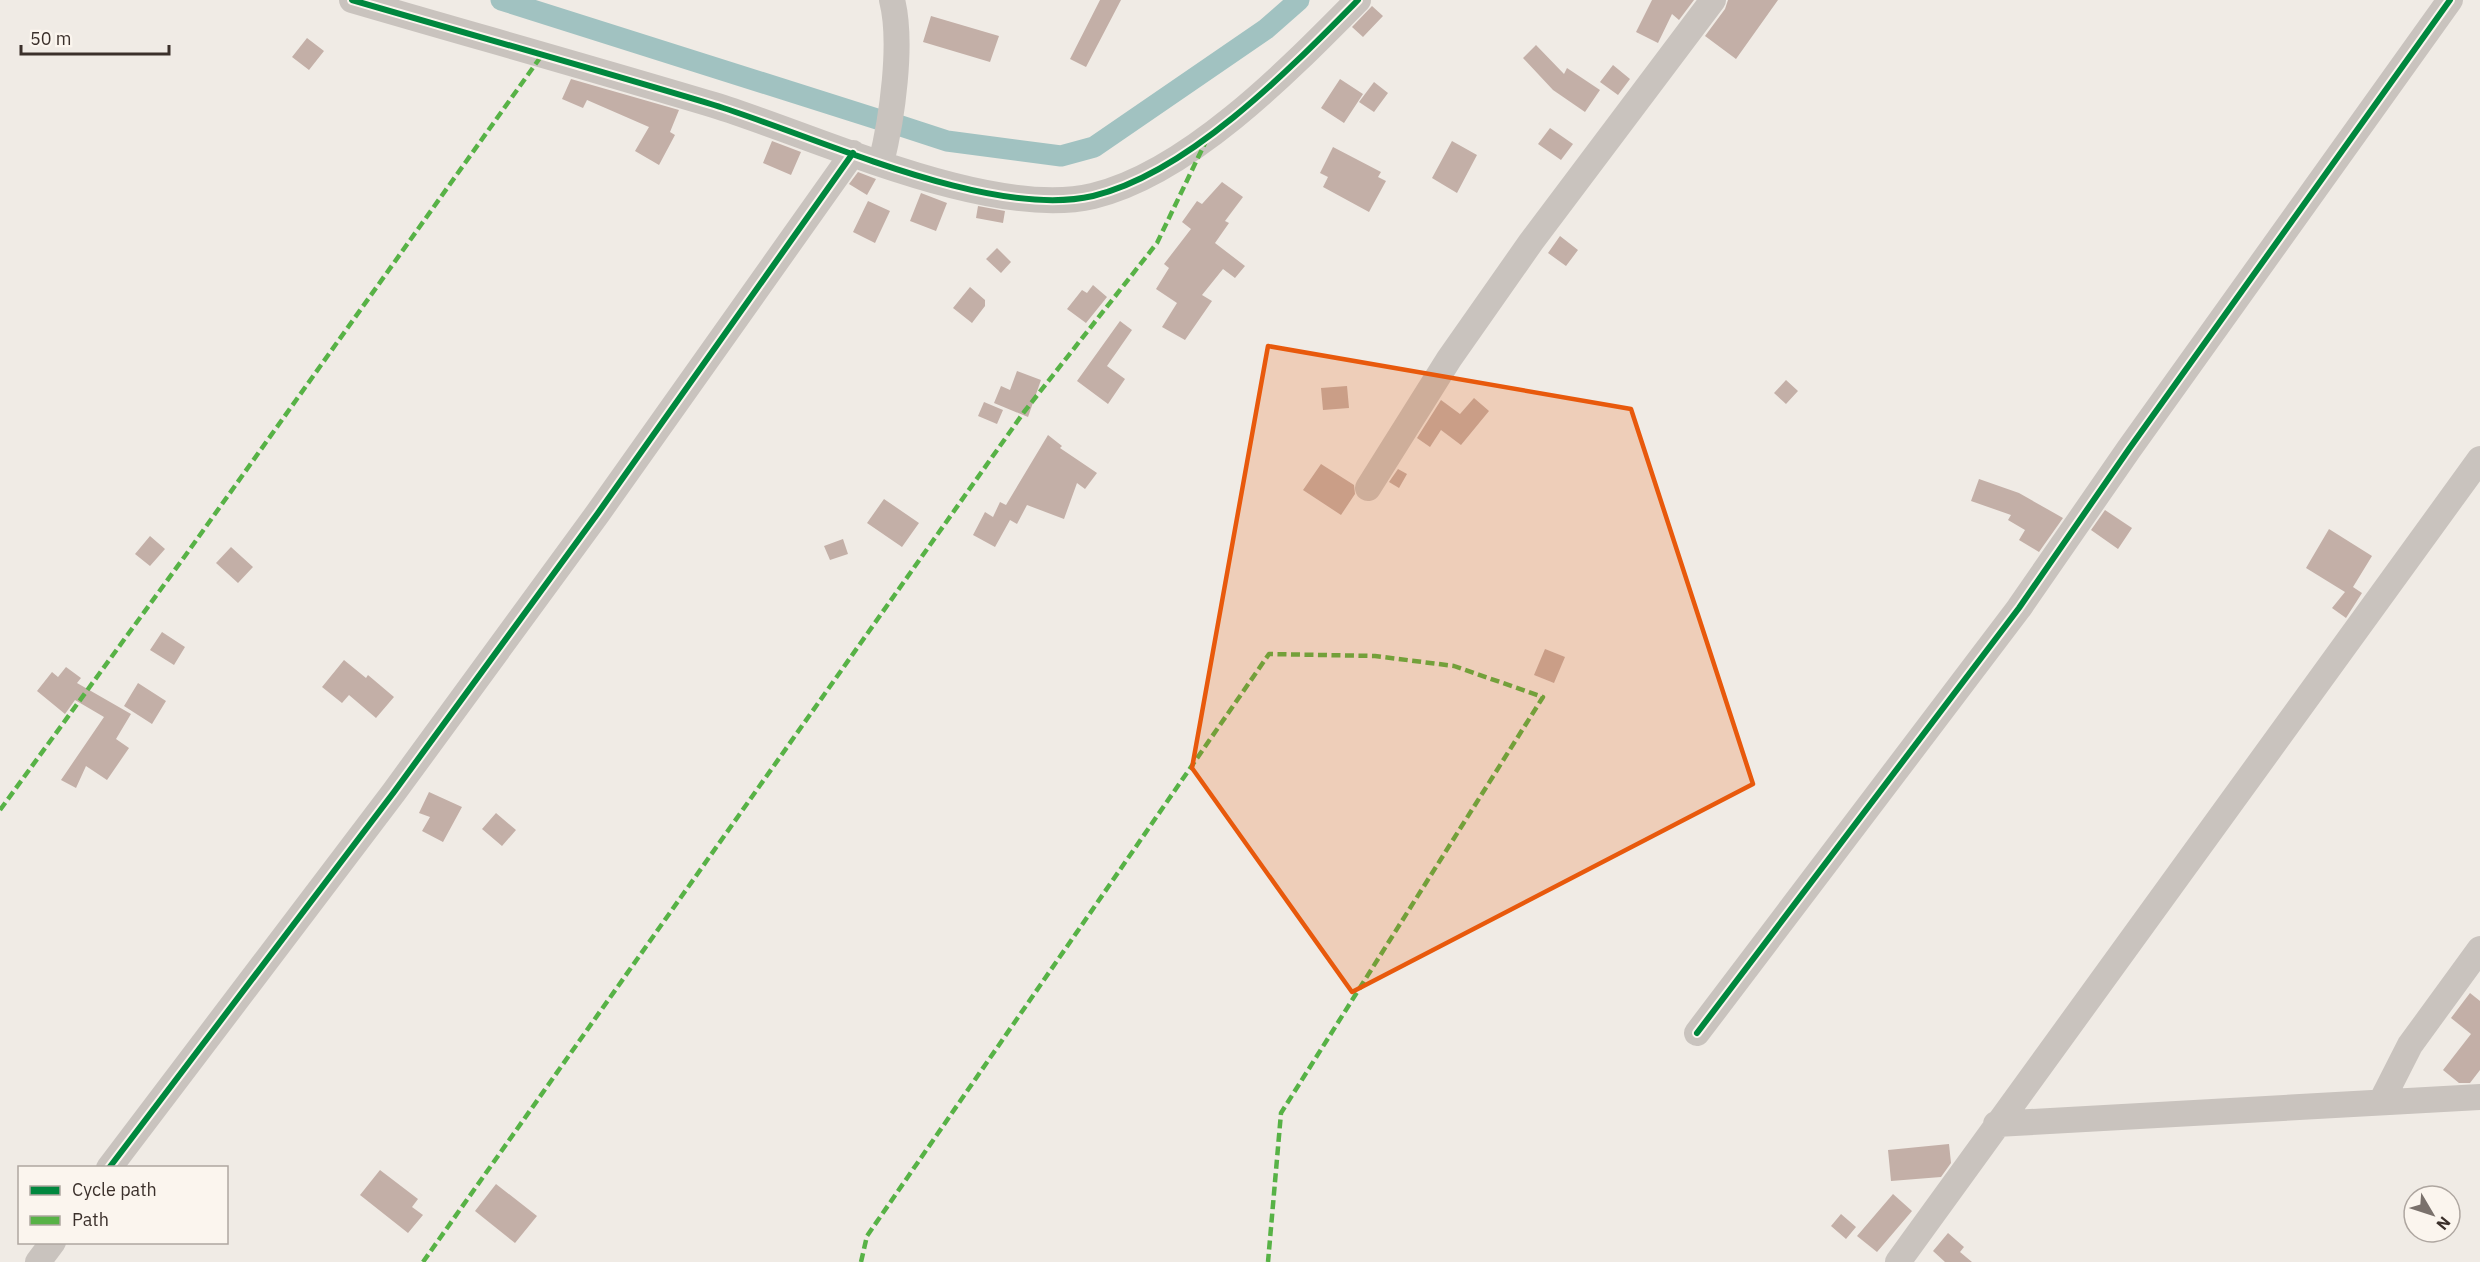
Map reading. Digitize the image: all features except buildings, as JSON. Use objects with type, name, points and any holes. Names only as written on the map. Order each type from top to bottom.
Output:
[{"type":"street","points":[[352,0],[717,106],[881,163],[962,187],[1056,200],[1093,196],[1133,182],[1209,136],[1309,48],[1358,0]]},
{"type":"street","points":[[881,163],[888,134],[897,34],[892,0]]},
{"type":"street","points":[[1368,488],[1449,359],[1532,242],[1713,0]]},
{"type":"street","points":[[1697,1034],[2019,608],[2129,449],[2450,0]]},
{"type":"street","points":[[110,1166],[450,715],[598,513],[853,153]]},
{"type":"street","points":[[1898,1262],[2480,459]]},
{"type":"street","points":[[2381,1102],[2410,1045],[2480,949]]},
{"type":"street","points":[[1996,1124],[2480,1097]]},
{"type":"street","points":[[38,1262],[52,1244]]},
{"type":"highlighted area","points":[[1268,346],[1631,409],[1753,784],[1352,992],[1192,768]]},
{"type":"waterway","points":[[501,0],[877,119]]},
{"type":"waterway","points":[[898,125],[947,141],[1061,156],[1094,147],[1266,29],[1299,0]]},
{"type":"marked path","points":[[0,810],[185,556],[542,55]]},
{"type":"marked path","points":[[423,1262],[1024,412],[1157,243],[1206,141]]},
{"type":"marked path","points":[[861,1262],[867,1236],[1269,654],[1375,656],[1454,666],[1543,697],[1281,1113],[1268,1262]]},
{"type":"cycle path","points":[[352,0],[714,105],[851,154],[954,186],[1005,196],[1051,200],[1093,196],[1129,184],[1201,142],[1270,86],[1358,0]]},
{"type":"cycle path","points":[[1697,1033],[2019,608],[2129,449],[2450,0]]},
{"type":"cycle path","points":[[111,1166],[394,792],[598,513],[853,153]]}]
